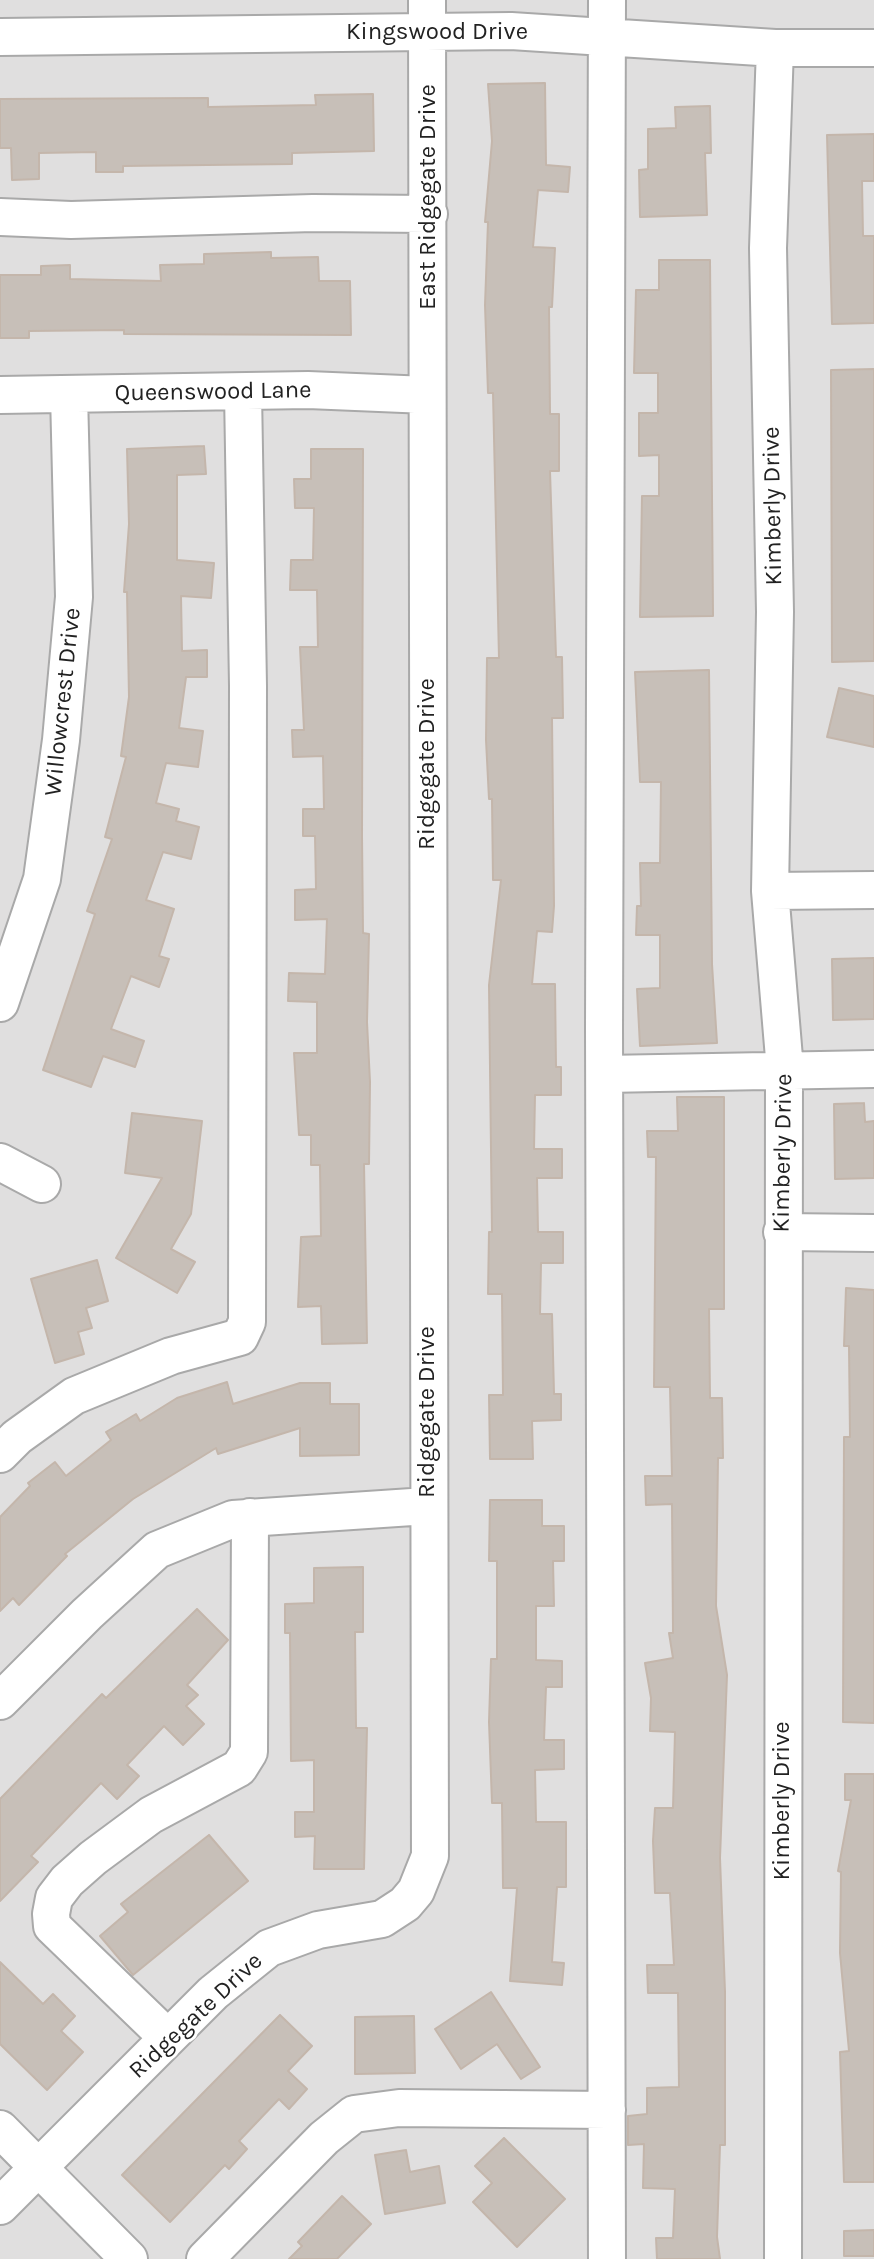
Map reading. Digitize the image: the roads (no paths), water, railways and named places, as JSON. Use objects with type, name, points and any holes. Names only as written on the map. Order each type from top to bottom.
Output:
[{"type":"street","points":[[607,0],[607,2259]]},
{"type":"street","name":"Kingswood Drive","points":[[0,37],[427,15],[511,31],[775,48],[874,48]]},
{"type":"street","name":"East Ridgegate Drive","points":[[427,15],[427,395]]},
{"type":"street","name":"Kimberly Drive","points":[[775,48],[768,248],[775,612],[770,891],[784,1069],[783,2259]]},
{"type":"street","points":[[0,217],[71,220],[313,213],[429,214]]},
{"type":"street","points":[[0,1454],[17,1437],[74,1396],[171,1356],[240,1337],[245,1331],[248,670],[243,392]]},
{"type":"street","name":"Queenswood Lane","points":[[0,395],[243,392],[427,395]]},
{"type":"street","name":"Willowcrest Drive","points":[[0,1003],[42,879],[61,740],[74,597],[69,394]]},
{"type":"street","name":"Ridgegate Drive","points":[[0,2206],[213,1993],[269,1948],[318,1930],[382,1919],[405,1904],[416,1891],[430,1856],[427,395]]},
{"type":"street","points":[[770,891],[874,890]]},
{"type":"street","points":[[605,1074],[874,1069]]},
{"type":"street","points":[[0,1162],[42,1184]]},
{"type":"street","points":[[782,1232],[874,1233]]},
{"type":"street","points":[[0,1701],[157,1550],[233,1519],[427,1506]]},
{"type":"street","points":[[168,2038],[52,1926],[51,1914],[54,1898],[67,1881],[93,1858],[151,1815],[239,1768],[249,1752],[250,1517]]},
{"type":"street","points":[[205,2259],[324,2138],[354,2114],[399,2108],[607,2110]]},
{"type":"street","points":[[0,2129],[129,2259]]}]
